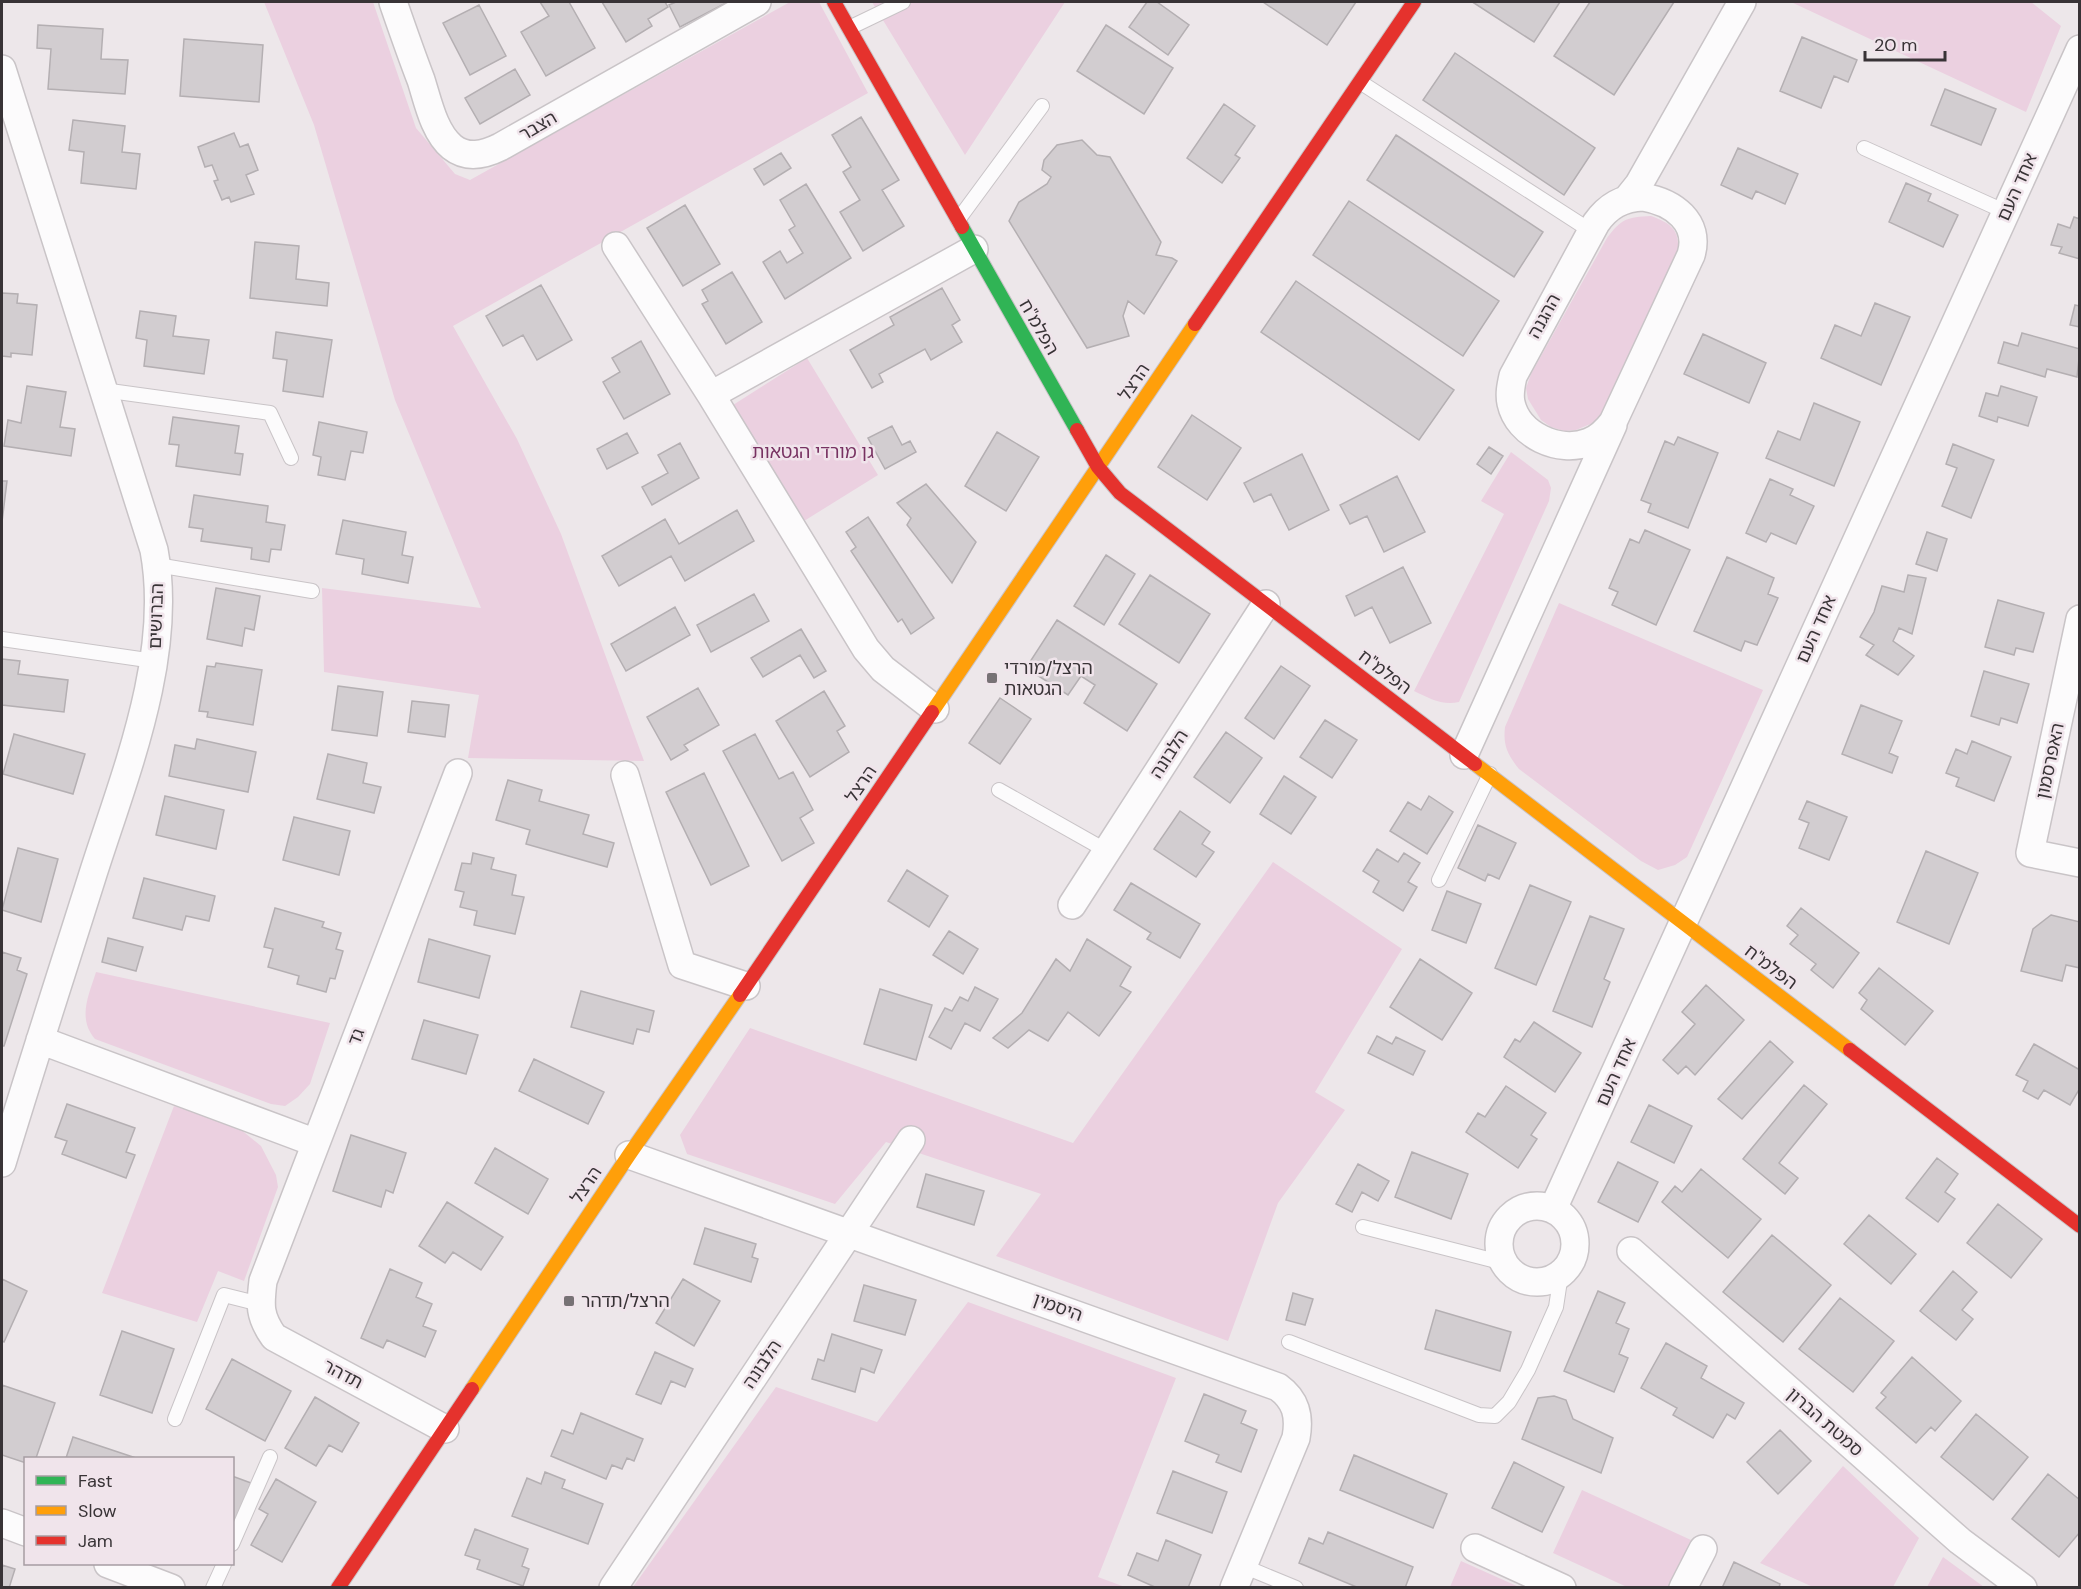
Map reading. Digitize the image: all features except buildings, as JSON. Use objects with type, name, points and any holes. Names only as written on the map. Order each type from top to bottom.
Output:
[{"type":"street","name":"הצבר","points":[[393,2],[438,128],[452,147],[464,154],[472,155],[480,155],[500,147],[757,2]]},
{"type":"street","name":"הפלמ\"ח","points":[[834,2],[1098,467],[1120,493],[2079,1226]]},
{"type":"street","name":"הרצל","points":[[338,1587],[628,1155],[746,986],[1414,2]]},
{"type":"street","name":"ההגנה","points":[[1575,509],[1577,489],[1571,467],[1562,455],[1523,425],[1514,411],[1510,394],[1513,375],[1591,231],[1607,210],[1627,199],[1639,184],[1743,2]]},
{"type":"street","name":"אחד העם","points":[[1553,1209],[2079,49]]},
{"type":"street","name":"הברושים","points":[[2,69],[154,550],[159,599],[154,661],[135,739],[2,1163]]},
{"type":"street","name":"ההגנה","points":[[1464,755],[1691,255],[1693,235],[1688,223],[1670,202],[1664,187],[1662,163],[1664,140]]},
{"type":"street","points":[[1627,199],[1652,199],[1680,213]]},
{"type":"street","points":[[616,246],[711,395],[866,649],[883,669],[934,709]]},
{"type":"street","points":[[711,395],[974,249]]},
{"type":"street","name":"ההגנה","points":[[1544,440],[1571,446],[1587,443],[1602,435],[1618,414]]},
{"type":"street","name":"הלבונה","points":[[1072,905],[1266,604]]},
{"type":"street","name":"האפרסמון","points":[[2079,619],[2030,853],[2079,863]]},
{"type":"street","name":"גד","points":[[260,1304],[263,1281],[458,773]]},
{"type":"street","points":[[625,775],[682,965],[746,986]]},
{"type":"street","points":[[40,1040],[316,1143]]},
{"type":"street","name":"הלבונה","points":[[613,1587],[911,1140]]},
{"type":"street","name":"היסמין","points":[[628,1155],[1270,1383],[1285,1392],[1297,1410],[1296,1438],[1238,1577]]},
{"type":"street","points":[[1530,1206],[1553,1209],[1567,1221],[1575,1236],[1574,1255],[1569,1266],[1561,1275],[1545,1282],[1527,1281],[1516,1276],[1504,1263],[1499,1239],[1509,1218],[1519,1210],[1530,1206]]},
{"type":"street","name":"סמטת הברון","points":[[1631,1251],[1960,1541],[2023,1587]]},
{"type":"street","name":"תדהר","points":[[260,1304],[264,1322],[274,1336],[445,1429]]},
{"type":"street","points":[[2,1523],[24,1531]]},
{"type":"street","points":[[1475,1548],[1562,1587]]},
{"type":"street","points":[[1683,1587],[1703,1549]]},
{"type":"street","points":[[113,1565],[171,1587]]},
{"type":"lane","points":[[849,28],[903,2]]},
{"type":"lane","points":[[1360,82],[1591,231]]},
{"type":"lane","points":[[958,220],[1042,106]]},
{"type":"lane","points":[[1864,148],[2006,212]]},
{"type":"lane","points":[[103,390],[270,413],[291,458]]},
{"type":"lane","points":[[157,565],[312,591]]},
{"type":"lane","points":[[2,639],[154,661]]},
{"type":"lane","points":[[1439,880],[1490,774]]},
{"type":"lane","points":[[999,789],[1107,851]]},
{"type":"lane","points":[[1364,1227],[1504,1263]]},
{"type":"lane","points":[[1289,1342],[1479,1415],[1495,1416],[1509,1402],[1528,1370],[1556,1307],[1561,1275]]},
{"type":"lane","points":[[176,1419],[224,1295],[260,1304]]},
{"type":"lane","points":[[234,1539],[270,1457]]},
{"type":"lane","points":[[213,1587],[223,1565]]},
{"type":"lane","points":[[1238,1577],[1296,1587]]},
{"type":"green space","points":[[264,2],[373,2],[416,128],[455,174],[470,180],[790,2],[819,2],[868,93],[453,326],[517,439],[561,534],[644,761],[468,758],[479,695],[324,672],[322,588],[481,608],[395,400],[314,125]]},
{"type":"green space","points":[[872,2],[1065,2],[965,155]]},
{"type":"green space","points":[[1791,2],[2031,2],[2061,26],[2026,112]]},
{"type":"green space","points":[[1651,216],[1665,222],[1674,230],[1678,240],[1678,255],[1604,410],[1595,422],[1576,430],[1564,431],[1551,427],[1541,420],[1528,399],[1526,388],[1531,374],[1607,238],[1625,220]]},
{"type":"green space","name":"גן מורדי הגטאות","points":[[807,358],[878,475],[804,521],[733,405]]},
{"type":"green space","points":[[1511,452],[1548,480],[1551,488],[1549,501],[1459,702],[1436,701],[1414,691],[1504,514],[1481,501]]},
{"type":"green space","points":[[1559,603],[1763,690],[1687,857],[1675,865],[1658,870],[1641,861],[1519,769],[1509,754],[1505,744],[1505,727]]},
{"type":"green space","points":[[1273,862],[1402,949],[1315,1092],[1345,1110],[1278,1203],[1228,1341],[996,1256],[1041,1194],[886,1142],[835,1204],[687,1154],[680,1135],[750,1028],[1073,1143]]},
{"type":"green space","points":[[96,972],[330,1023],[310,1084],[298,1097],[285,1106],[271,1104],[95,1039],[87,1023],[86,1006]]},
{"type":"green space","points":[[174,1106],[234,1124],[261,1146],[276,1175],[278,1187],[244,1281],[218,1271],[197,1322],[102,1293]]},
{"type":"green space","points":[[968,1302],[1176,1378],[1098,1577],[1125,1587],[633,1587],[776,1387],[877,1422]]},
{"type":"green space","points":[[1843,1466],[1919,1538],[1893,1587],[1813,1587],[1760,1563]]},
{"type":"green space","points":[[1582,1490],[1691,1540],[1669,1587],[1627,1587],[1553,1553]]},
{"type":"green space","points":[[1943,1557],[1984,1587],[1927,1587]]},
{"type":"green space","points":[[1461,1561],[1519,1587],[1450,1587]]},
{"type":"traffic: fast","points":[[962,227],[1077,430]]},
{"type":"traffic: slow","points":[[932,712],[1195,324]]},
{"type":"traffic: slow","points":[[1475,764],[1850,1050]]},
{"type":"traffic: slow","points":[[472,1389],[740,995]]},
{"type":"traffic: jam","points":[[834,2],[962,227]]},
{"type":"traffic: jam","points":[[1195,324],[1414,2]]},
{"type":"traffic: jam","points":[[1077,430],[1098,467],[1120,493],[1475,764]]},
{"type":"traffic: jam","points":[[740,995],[932,712]]},
{"type":"traffic: jam","points":[[1850,1050],[2080,1226]]},
{"type":"traffic: jam","points":[[338,1588],[472,1389]]},
{"type":"place","name":"הרצל/מורדי הגטאות","points":[[992,678]]},
{"type":"place","name":"הרצל/תדהר","points":[[569,1301]]}]
